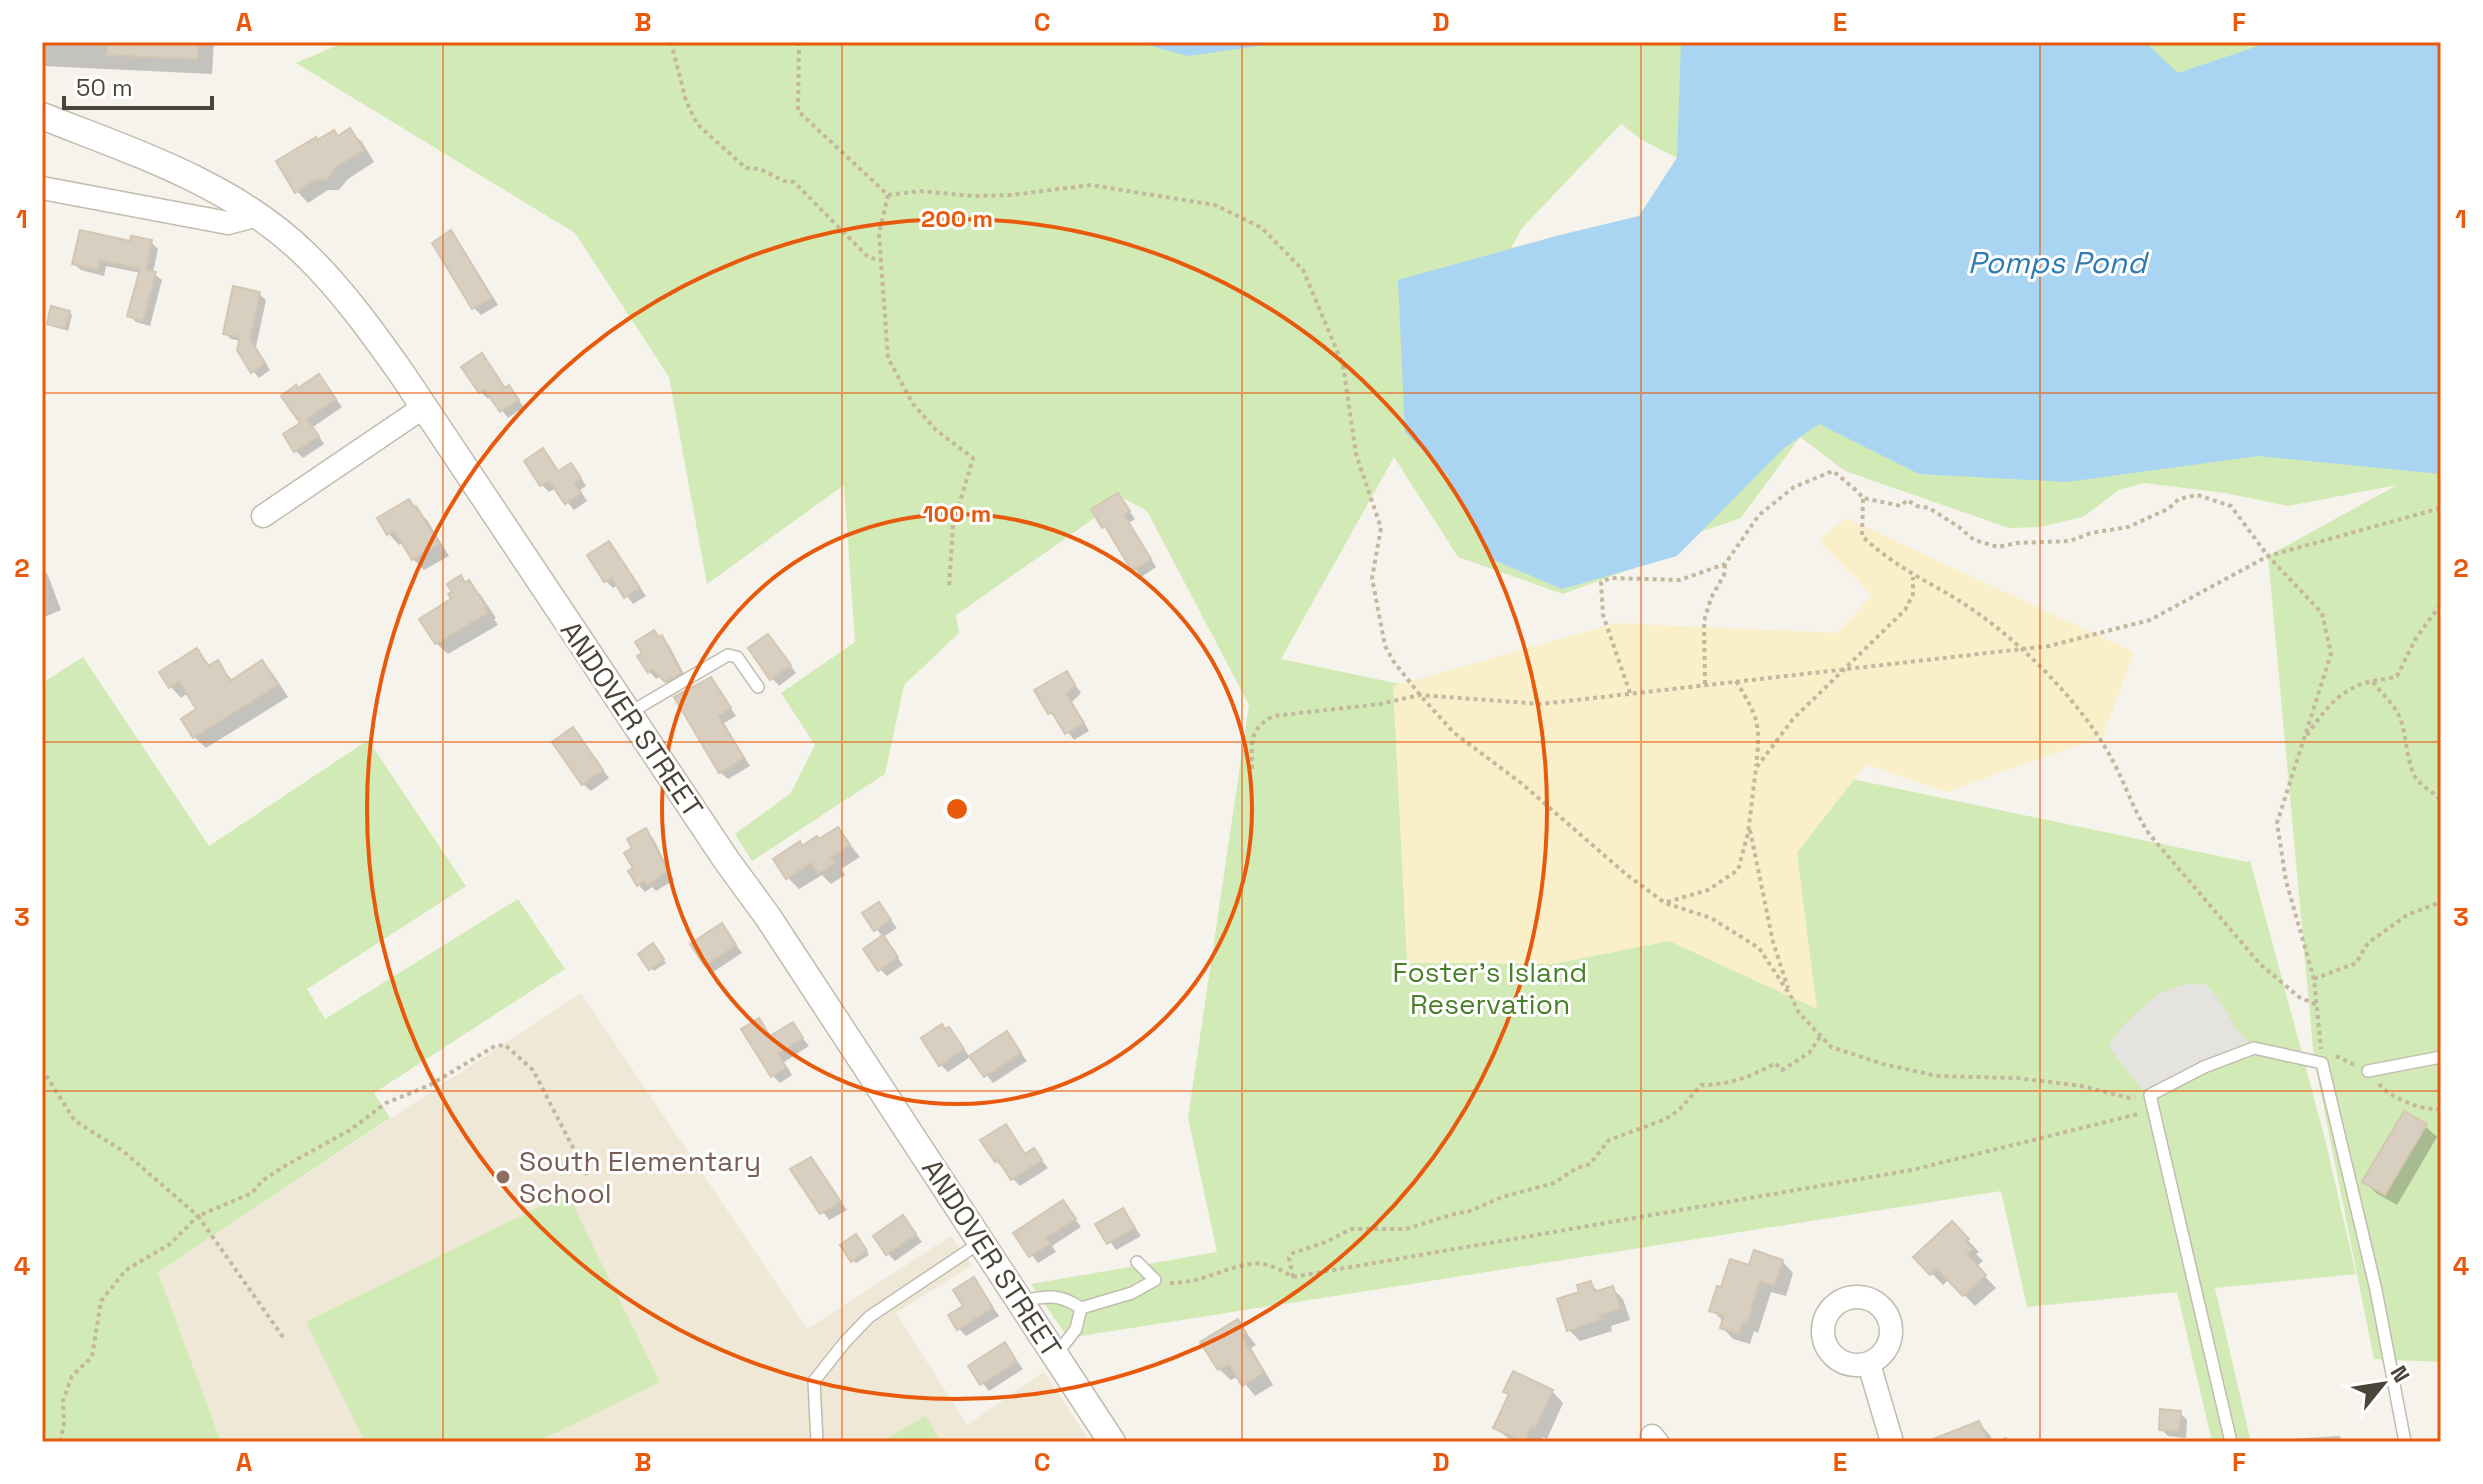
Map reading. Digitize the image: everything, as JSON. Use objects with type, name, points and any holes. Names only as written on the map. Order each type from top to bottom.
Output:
[{"type":"street","name":"ANDOVER STREET","points":[[42,116],[145,156],[258,215],[305,254],[376,337],[727,861],[768,917],[1112,1442]]},
{"type":"street","points":[[42,188],[228,223],[258,215]]},
{"type":"street","points":[[263,516],[424,407]]},
{"type":"street","points":[[1869,1364],[1892,1442]]},
{"type":"lane","points":[[629,714],[728,655],[737,657],[758,687]]},
{"type":"lane","points":[[2231,1442],[2150,1095],[2204,1067],[2254,1048],[2322,1063],[2376,1290],[2405,1442]]},
{"type":"lane","points":[[2368,1071],[2441,1057]]},
{"type":"lane","points":[[817,1442],[814,1381],[845,1342],[869,1317],[982,1242]]},
{"type":"lane","points":[[1020,1301],[1047,1296],[1065,1298],[1081,1308],[1132,1293],[1155,1280],[1137,1262]]},
{"type":"lane","points":[[1056,1355],[1076,1329],[1081,1308]]},
{"type":"path","points":[[671,42],[686,101],[697,124],[746,168],[760,169],[784,181],[794,182],[868,257],[882,261]]},
{"type":"path","points":[[799,42],[798,111],[888,195]]},
{"type":"path","points":[[888,195],[919,191],[973,196],[1011,195],[1091,185],[1215,205],[1262,228],[1303,270],[1343,365],[1356,454],[1381,528],[1372,578],[1385,646],[1420,695],[1453,732],[1521,783],[1627,875],[1665,903],[1711,918],[1759,948],[1799,1013],[1831,1047],[1937,1076],[2017,1078],[2082,1086],[2129,1098],[2150,1095]]},
{"type":"path","points":[[888,195],[879,233],[888,358],[921,412],[936,430],[973,458],[953,525],[949,587]]},
{"type":"path","points":[[1705,684],[1704,621],[1711,598],[1724,575],[1725,564],[1759,515],[1794,487],[1833,471],[1863,498],[1901,506],[1907,500],[1929,508],[1974,540],[1998,547],[2017,543],[2070,541],[2091,533],[2128,527],[2168,509],[2179,499],[2197,495],[2231,506],[2268,556],[2322,613],[2331,654],[2277,823],[2286,881],[2314,979],[2322,1063]]},
{"type":"path","points":[[1863,498],[1862,536],[1877,551],[1913,575],[1975,611],[2023,650],[2073,703],[2090,727],[2114,763],[2135,813],[2150,835],[2260,964],[2299,997],[2317,1005]]},
{"type":"path","points":[[1252,769],[1252,736],[1260,724],[1273,716],[1380,704],[1420,695],[1541,704],[2049,646],[2150,620],[2268,556],[2441,508]]},
{"type":"path","points":[[1630,693],[1603,615],[1601,582],[1616,578],[1680,580],[1725,564]]},
{"type":"path","points":[[1756,768],[1793,719],[1905,610],[1913,594],[1913,575]]},
{"type":"path","points":[[2303,741],[2323,713],[2341,695],[2361,683],[2397,676],[2416,638],[2441,604]]},
{"type":"path","points":[[1665,903],[1708,890],[1738,870],[1749,827],[1760,732],[1751,705],[1736,681]]},
{"type":"path","points":[[2373,682],[2401,720],[2408,759],[2415,777],[2424,789],[2435,793],[2441,801]]},
{"type":"path","points":[[1749,827],[1773,942],[1790,995]]},
{"type":"path","points":[[2314,979],[2356,963],[2368,943],[2407,915],[2441,902]]},
{"type":"path","points":[[1293,1277],[1289,1258],[1293,1253],[1326,1242],[1351,1229],[1406,1229],[1566,1178],[1577,1168],[1590,1164],[1609,1140],[1666,1119],[1680,1109],[1701,1085],[1718,1085],[1751,1077],[1775,1063],[1782,1070],[1809,1053],[1820,1037]]},
{"type":"path","points":[[60,1442],[64,1424],[63,1401],[72,1376],[92,1357],[101,1301],[126,1270],[170,1244],[198,1216],[252,1193],[262,1181],[350,1130],[386,1103],[416,1092],[495,1046],[505,1045],[533,1070],[587,1175]]},
{"type":"path","points":[[2320,1048],[2368,1071],[2385,1092],[2418,1106],[2441,1109]]},
{"type":"path","points":[[42,1069],[75,1121],[123,1151],[198,1216],[283,1337]]},
{"type":"path","points":[[1152,1282],[1197,1282],[1253,1263],[1275,1267],[1293,1277],[1912,1170],[2137,1115]]},
{"type":"shaded area","points":[[2205,984],[2218,998],[2236,1029],[2254,1048],[2150,1095],[2108,1046],[2125,1023],[2157,995],[2181,985]]},
{"type":"shaded area","name":"South Elementary School","points":[[581,993],[807,1329],[951,1236],[972,1265],[896,1313],[967,1425],[1044,1372],[1090,1442],[221,1442],[158,1272]]},
{"type":"green space","name":"Foster's Island Reservation","points":[[374,42],[2441,42],[2441,1362],[2374,1359],[2314,1059],[2268,556],[2397,485],[2288,506],[2225,493],[2144,483],[2119,490],[2083,517],[2040,527],[2009,528],[1845,471],[1800,437],[1741,518],[1700,532],[1636,567],[1563,594],[1458,557],[1394,457],[1281,659],[2247,862],[2250,860],[2325,1139],[2356,1274],[2215,1288],[2251,1442],[2212,1442],[2177,1292],[2027,1307],[2001,1191],[1068,1338],[1031,1284],[1217,1252],[1188,1118],[1249,705],[1147,511],[1123,498],[956,615],[959,633],[904,685],[885,774],[752,861],[735,834],[791,793],[815,745],[781,693],[855,642],[844,485],[707,584],[669,377],[575,233],[296,63],[338,45]],"holes":[[[1621,124],[1642,140],[1677,158],[1639,216],[1511,248],[1522,228]]]},
{"type":"green space","points":[[83,657],[209,846],[368,740],[466,886],[307,989],[325,1019],[518,899],[565,969],[374,1093],[390,1118],[158,1272],[221,1442],[42,1442],[42,683]]},
{"type":"green space","points":[[567,1193],[660,1382],[537,1442],[365,1442],[306,1322]]},
{"type":"green space","points":[[926,1416],[941,1442],[880,1442]]},
{"type":"sand","points":[[1846,518],[2134,652],[2103,736],[1946,792],[1866,764],[1797,853],[1817,1009],[1669,941],[1554,964],[1407,963],[1393,686],[1616,623],[1838,633],[1871,595],[1819,540]]},
{"type":"water","points":[[1136,42],[1289,42],[1188,56]]},
{"type":"water","name":"Pomps Pond","points":[[1681,42],[2145,42],[2178,73],[2270,42],[2441,42],[2441,474],[2258,456],[2067,482],[1919,474],[1819,424],[1784,448],[1677,556],[1562,589],[1489,558],[1448,476],[1405,432],[1398,280],[1639,216],[1677,158]]},
{"type":"building","points":[[108,42],[198,42],[198,59],[107,55]]},
{"type":"building","points":[[350,128],[364,150],[336,167],[327,180],[316,179],[295,193],[276,161],[316,137],[317,140],[334,130],[338,136]]},
{"type":"building","points":[[80,230],[130,241],[131,236],[152,240],[146,270],[156,272],[143,321],[127,316],[140,269],[100,260],[97,270],[72,264]]},
{"type":"building","points":[[451,230],[492,298],[472,309],[432,243]]},
{"type":"building","points":[[233,286],[260,292],[250,339],[265,363],[251,373],[237,350],[240,337],[223,334]]},
{"type":"building","points":[[51,306],[70,311],[65,329],[47,324]]},
{"type":"building","points":[[482,353],[505,388],[509,385],[519,400],[500,412],[484,389],[479,393],[461,367]]},
{"type":"building","points":[[319,374],[336,399],[307,419],[319,436],[294,452],[283,434],[300,423],[281,396]]},
{"type":"building","points":[[543,448],[558,471],[571,463],[581,478],[574,483],[581,493],[565,504],[549,481],[540,486],[524,461]]},
{"type":"building","points":[[1118,493],[1130,511],[1124,515],[1151,559],[1132,571],[1091,509]]},
{"type":"building","points":[[409,499],[439,544],[412,560],[394,530],[387,535],[377,518]]},
{"type":"building","points":[[609,541],[640,588],[624,598],[612,578],[604,582],[587,555]]},
{"type":"building","points":[[461,575],[465,583],[469,580],[488,613],[435,644],[419,619],[451,599],[448,594],[452,592],[447,584]]},
{"type":"building","points":[[654,630],[659,637],[662,635],[681,673],[665,682],[653,669],[648,673],[637,656],[642,653],[635,642]]},
{"type":"building","points":[[768,634],[791,665],[770,680],[748,648]]},
{"type":"building","points":[[197,648],[208,666],[218,660],[230,681],[262,660],[278,685],[193,738],[181,719],[196,709],[179,681],[169,688],[159,672]]},
{"type":"building","points":[[1067,671],[1075,685],[1066,694],[1084,723],[1065,734],[1034,690]]},
{"type":"building","points":[[711,677],[731,708],[718,716],[744,758],[719,773],[674,697]]},
{"type":"building","points":[[573,727],[603,770],[582,785],[552,742]]},
{"type":"building","points":[[838,827],[850,845],[831,857],[835,863],[818,874],[811,863],[786,879],[773,859],[800,841],[802,846]]},
{"type":"building","points":[[646,828],[668,872],[647,885],[644,881],[637,886],[628,871],[633,868],[624,853],[632,848],[627,839]]},
{"type":"building","points":[[879,902],[891,920],[874,931],[862,913]]},
{"type":"building","points":[[722,923],[736,945],[705,966],[690,944]]},
{"type":"building","points":[[883,935],[898,957],[878,971],[863,949]]},
{"type":"building","points":[[653,943],[664,959],[649,970],[638,954]]},
{"type":"building","points":[[759,1018],[770,1036],[793,1022],[803,1038],[778,1054],[786,1068],[771,1077],[741,1029]]},
{"type":"building","points":[[942,1024],[945,1029],[949,1027],[964,1049],[939,1066],[921,1038]]},
{"type":"building","points":[[1007,1031],[1021,1053],[984,1077],[969,1056]]},
{"type":"building","points":[[2404,1111],[2427,1124],[2385,1195],[2362,1182]]},
{"type":"building","points":[[1006,1124],[1025,1154],[1034,1148],[1042,1160],[1011,1180],[980,1140]]},
{"type":"building","points":[[811,1157],[841,1202],[820,1214],[790,1169]]},
{"type":"building","points":[[1063,1200],[1076,1219],[1046,1238],[1050,1244],[1029,1257],[1013,1233]]},
{"type":"building","points":[[1123,1208],[1135,1228],[1107,1244],[1095,1224]]},
{"type":"building","points":[[903,1215],[916,1234],[886,1255],[873,1236]]},
{"type":"building","points":[[1952,1221],[1969,1239],[1966,1242],[1973,1249],[1967,1254],[1986,1275],[1963,1296],[1937,1269],[1930,1275],[1913,1257]]},
{"type":"building","points":[[856,1234],[867,1251],[851,1262],[840,1245]]},
{"type":"building","points":[[1754,1250],[1783,1260],[1774,1286],[1760,1281],[1747,1323],[1743,1321],[1739,1334],[1720,1328],[1724,1315],[1709,1311],[1730,1259],[1749,1265]]},
{"type":"building","points":[[974,1277],[993,1308],[957,1330],[948,1315],[963,1306],[953,1290]]},
{"type":"building","points":[[1591,1281],[1594,1292],[1613,1286],[1620,1309],[1567,1331],[1557,1299],[1579,1292],[1577,1285]]},
{"type":"building","points":[[1238,1319],[1246,1333],[1241,1336],[1264,1373],[1242,1386],[1229,1364],[1218,1370],[1200,1342]]},
{"type":"building","points":[[1005,1342],[1017,1362],[980,1385],[968,1366]]},
{"type":"building","points":[[1513,1371],[1553,1390],[1535,1429],[1531,1427],[1524,1442],[1493,1428],[1509,1394],[1503,1392]]},
{"type":"building","points":[[2160,1409],[2181,1411],[2179,1431],[2159,1430]]},
{"type":"building","points":[[1979,1421],[1988,1442],[1928,1442],[1928,1441]]},
{"type":"place","name":"South Elementary School","points":[[503,1177]]}]
